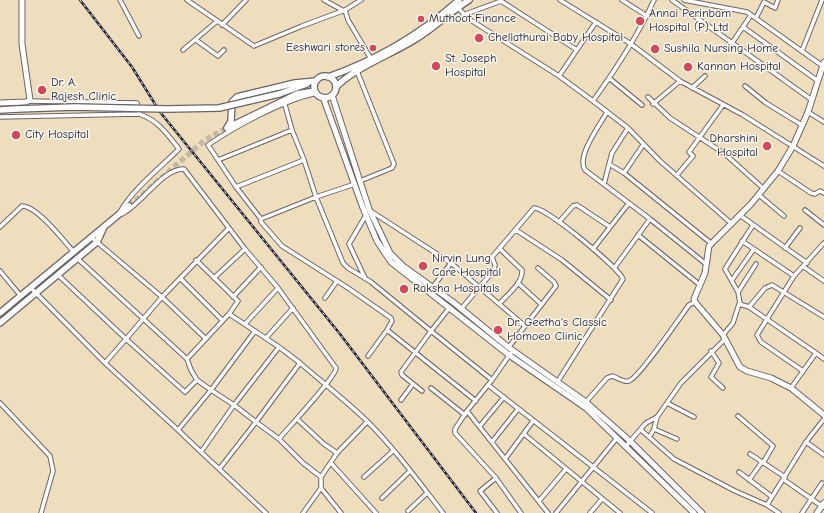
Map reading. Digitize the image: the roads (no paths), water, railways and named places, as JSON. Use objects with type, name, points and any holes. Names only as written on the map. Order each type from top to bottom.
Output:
[{"type":"main road","points":[[0,103],[28,101],[30,96],[22,44],[22,0]]},
{"type":"main road","points":[[0,110],[74,107],[167,110],[219,108],[279,94],[315,82],[324,76],[328,77],[371,60],[414,35],[459,0]]},
{"type":"main road","points":[[469,0],[416,39],[344,79],[336,87],[332,95],[368,209],[390,253],[404,266],[450,307],[586,408],[690,505],[702,513]]},
{"type":"main road","points":[[823,65],[808,112],[778,171],[741,216],[712,244],[707,251],[705,272],[695,296],[695,302],[724,337],[744,370],[760,373],[791,388],[824,415]]},
{"type":"main road","points":[[328,77],[332,79],[336,87]]},
{"type":"main road","points":[[315,82],[295,83],[237,97],[232,102],[231,121],[227,128],[297,94],[315,91]]},
{"type":"main road","points":[[315,82],[315,91]]},
{"type":"main road","points":[[297,88],[315,91],[322,97],[366,215],[377,241],[391,262],[461,309],[509,351],[558,381],[586,402],[630,441],[690,505],[694,513]]},
{"type":"main road","points":[[322,97],[332,95]]},
{"type":"main road","points":[[0,313],[129,206]]},
{"type":"main road","points":[[0,323],[35,292],[78,259],[97,242],[103,229]]},
{"type":"main road","points":[[685,513],[690,505]]},
{"type":"main road","points":[[817,513],[823,505]]},
{"type":"street","points":[[120,0],[139,36]]},
{"type":"street","points":[[222,25],[246,0]]},
{"type":"street","points":[[324,0],[344,10],[348,20],[371,60]]},
{"type":"street","points":[[191,1],[216,22],[254,46],[344,10],[361,0]]},
{"type":"street","points":[[463,14],[501,0],[577,50]]},
{"type":"street","points":[[560,0],[631,44],[680,81],[742,115],[824,166]]},
{"type":"street","points":[[622,0],[647,16]]},
{"type":"street","points":[[593,101],[631,44],[647,16],[654,0]]},
{"type":"street","points":[[672,0],[812,100]]},
{"type":"street","points":[[684,0],[742,10],[756,18],[802,52],[823,65]]},
{"type":"street","points":[[756,18],[764,2],[775,8],[778,0]]},
{"type":"street","points":[[802,52],[822,0]]},
{"type":"street","points":[[458,8],[463,14],[559,76],[628,128],[643,145],[732,224]]},
{"type":"street","points":[[732,43],[751,15]]},
{"type":"street","points":[[183,50],[216,22]]},
{"type":"street","points":[[559,76],[596,22]]},
{"type":"street","points":[[743,27],[818,81]]},
{"type":"street","points":[[196,40],[218,56],[224,50]]},
{"type":"street","points":[[357,71],[394,164],[392,168],[360,181]]},
{"type":"street","points":[[692,88],[704,76]]},
{"type":"street","points":[[609,78],[642,105]]},
{"type":"street","points":[[653,104],[680,81]]},
{"type":"street","points":[[745,86],[766,103],[802,125]]},
{"type":"street","points":[[315,91],[251,120],[208,145],[236,187],[261,219],[261,222],[282,246],[391,318],[392,321],[387,330],[368,356]]},
{"type":"street","points":[[648,97],[653,104],[670,118],[701,137],[724,154],[764,189]]},
{"type":"street","points":[[28,101],[137,103],[139,114]]},
{"type":"street","points":[[71,102],[73,116]]},
{"type":"street","points":[[284,104],[316,197],[343,263],[348,268],[366,279],[492,380]]},
{"type":"street","points":[[677,175],[693,156],[689,152],[723,105]]},
{"type":"street","points":[[607,112],[588,144],[583,165],[585,170],[706,264]]},
{"type":"street","points":[[808,112],[824,122]]},
{"type":"street","points":[[0,117],[139,114],[150,118],[161,126],[179,149],[124,205],[118,216]]},
{"type":"street","points":[[604,184],[612,153],[628,128]]},
{"type":"street","points":[[218,160],[292,130]]},
{"type":"street","points":[[624,173],[643,145]]},
{"type":"street","points":[[236,187],[304,160]]},
{"type":"street","points":[[609,164],[624,173],[712,244]]},
{"type":"street","points":[[118,216],[130,211],[165,177],[178,168],[184,169],[245,249],[278,288],[335,364],[336,371],[326,385],[279,439]]},
{"type":"street","points":[[778,171],[811,194],[815,194],[820,191],[824,193]]},
{"type":"street","points":[[261,219],[316,197],[355,184]]},
{"type":"street","points":[[759,195],[784,216]]},
{"type":"street","points":[[593,249],[629,203]]},
{"type":"street","points":[[559,222],[573,206],[577,205],[610,227]]},
{"type":"street","points":[[0,227],[22,206],[26,206],[45,221],[73,251]]},
{"type":"street","points":[[461,309],[494,270],[495,265],[492,259],[536,207],[559,222],[615,267],[623,279],[558,381]]},
{"type":"street","points":[[368,209],[451,263],[480,286],[525,326]]},
{"type":"street","points":[[805,210],[824,225]]},
{"type":"street","points":[[366,215],[349,244],[366,279]]},
{"type":"street","points":[[741,216],[807,263]]},
{"type":"street","points":[[615,267],[650,219]]},
{"type":"street","points":[[626,446],[646,424],[657,417],[682,383],[724,337],[733,323],[740,303],[738,292],[724,269],[753,225]]},
{"type":"street","points":[[105,363],[162,297],[196,260],[229,228]]},
{"type":"street","points":[[785,248],[800,228]]},
{"type":"street","points":[[516,230],[562,260],[611,300]]},
{"type":"street","points":[[638,235],[700,285]]},
{"type":"street","points":[[91,237],[162,297],[206,339]]},
{"type":"street","points":[[742,241],[794,276]]},
{"type":"street","points":[[803,371],[758,338],[758,333],[794,276],[824,244]]},
{"type":"street","points":[[214,278],[245,249]]},
{"type":"street","points":[[499,304],[518,283],[522,274],[522,270],[500,249]]},
{"type":"street","points":[[732,280],[754,249]]},
{"type":"street","points":[[78,259],[144,318],[187,360],[197,380],[234,405],[279,439],[303,463],[321,477]]},
{"type":"street","points":[[187,360],[238,302],[196,260]]},
{"type":"street","points":[[431,290],[451,263]]},
{"type":"street","points":[[738,292],[756,264]]},
{"type":"street","points":[[233,297],[261,267]]},
{"type":"street","points":[[804,267],[824,281]]},
{"type":"street","points":[[521,513],[496,478],[455,433],[455,429],[492,380],[525,326],[556,284],[538,268]]},
{"type":"street","points":[[0,271],[20,295]]},
{"type":"street","points":[[58,275],[183,392],[187,392],[197,380]]},
{"type":"street","points":[[180,278],[222,320]]},
{"type":"street","points":[[325,298],[337,281]]},
{"type":"street","points":[[518,283],[542,304]]},
{"type":"street","points":[[749,307],[765,288],[772,285],[824,317]]},
{"type":"street","points":[[31,288],[105,363],[220,468],[266,513]]},
{"type":"street","points":[[245,324],[278,288]]},
{"type":"street","points":[[586,402],[607,378],[612,376],[626,382],[630,381],[641,370],[689,305],[695,302]]},
{"type":"street","points":[[740,303],[768,319],[824,358]]},
{"type":"street","points":[[422,391],[401,374],[450,307]]},
{"type":"street","points":[[266,338],[293,308]]},
{"type":"street","points":[[229,314],[266,338],[300,363],[367,422],[410,471],[443,513]]},
{"type":"street","points":[[387,330],[476,401]]},
{"type":"street","points":[[178,430],[211,390],[255,331]]},
{"type":"street","points":[[201,452],[278,347]]},
{"type":"street","points":[[711,351],[719,363],[712,377],[723,388]]},
{"type":"street","points":[[791,388],[816,353]]},
{"type":"street","points":[[220,468],[300,363]]},
{"type":"street","points":[[401,400],[413,384]]},
{"type":"street","points":[[488,385],[652,513]]},
{"type":"street","points":[[430,388],[466,413],[480,426],[548,513]]},
{"type":"street","points":[[480,426],[504,397]]},
{"type":"street","points":[[0,403],[50,456],[54,465],[41,513]]},
{"type":"street","points":[[667,403],[694,417]]},
{"type":"street","points":[[492,442],[518,409]]},
{"type":"street","points":[[738,416],[774,446],[749,480]]},
{"type":"street","points":[[650,436],[654,430],[657,417]]},
{"type":"street","points":[[297,419],[324,444],[337,453]]},
{"type":"street","points":[[768,505],[771,496],[806,442],[824,419]]},
{"type":"street","points":[[505,458],[533,421]]},
{"type":"street","points":[[303,513],[321,488],[321,477],[332,463],[337,453],[367,422]]},
{"type":"street","points":[[641,430],[650,436],[674,459],[735,491],[768,505],[779,513]]},
{"type":"street","points":[[654,430],[677,439]]},
{"type":"street","points":[[524,434],[620,513]]},
{"type":"street","points":[[556,513],[580,481],[594,467],[617,438]]},
{"type":"street","points":[[806,442],[824,456]]},
{"type":"street","points":[[364,477],[393,451]]},
{"type":"street","points":[[750,454],[823,505]]},
{"type":"street","points":[[332,463],[376,513]]},
{"type":"street","points":[[539,501],[566,469]]},
{"type":"street","points":[[382,498],[410,471]]},
{"type":"street","points":[[739,472],[771,496]]},
{"type":"street","points":[[496,478],[480,491],[497,513]]},
{"type":"street","points":[[802,513],[822,484]]},
{"type":"street","points":[[321,488],[341,513]]},
{"type":"street","points":[[408,511],[427,493]]},
{"type":"street","points":[[590,513],[602,499]]},
{"type":"tunnel","points":[[129,206],[205,140],[227,128]]},
{"type":"railway","points":[[80,0],[132,67],[160,112],[340,334],[476,513]]},
{"type":"place","name":"Muthoot Finance","points":[[421,19]]},
{"type":"place","name":"Annai Perinbam Hospital (P) Ltd","points":[[640,21]]},
{"type":"place","name":"Chellathurai Baby Hospital","points":[[479,38]]},
{"type":"place","name":"Eeshwari stores","points":[[373,48]]},
{"type":"place","name":"Sushila Nursing Home","points":[[655,49]]},
{"type":"place","name":"St. Joseph Hospital","points":[[436,66]]},
{"type":"place","name":"Kannan Hospital","points":[[688,67]]},
{"type":"place","name":"Dr. A. Rajesh Clinic","points":[[42,90]]},
{"type":"place","name":"City Hospital","points":[[16,135]]},
{"type":"place","name":"Dharshini Hospital","points":[[767,146]]},
{"type":"place","name":"Nirvin Lung Care Hospital","points":[[423,266]]},
{"type":"place","name":"Raksha Hospitals","points":[[404,289]]},
{"type":"place","name":"Dr. Geetha's Classic Homoeo Clinic","points":[[498,330]]}]
